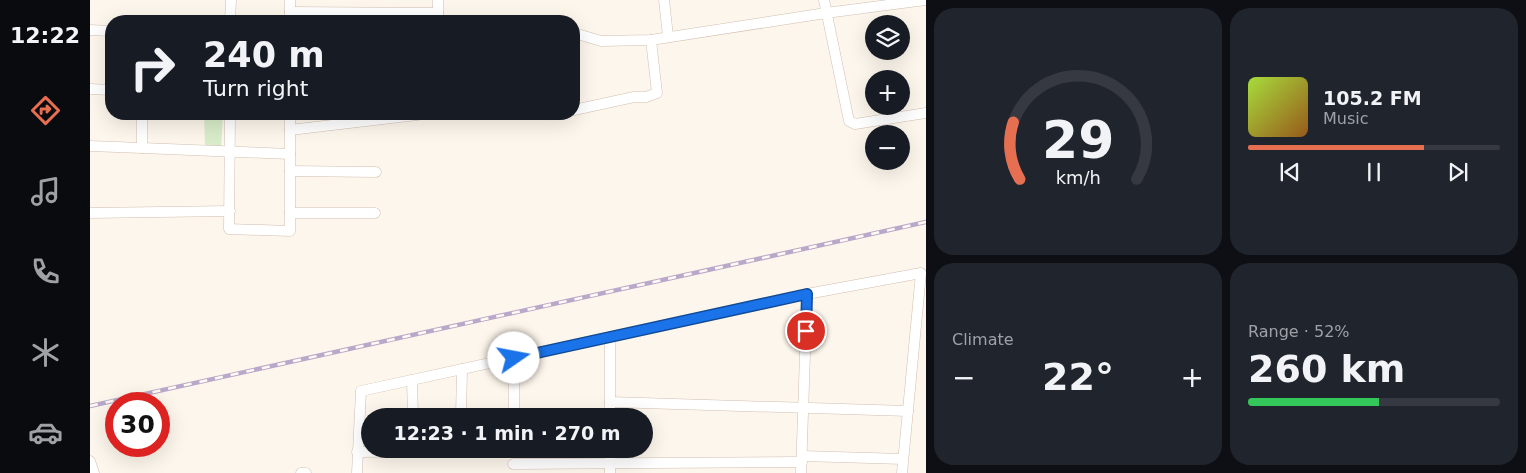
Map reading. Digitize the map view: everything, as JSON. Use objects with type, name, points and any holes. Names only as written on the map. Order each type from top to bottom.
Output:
[{"type":"street","points":[[230,15],[231,0]]},
{"type":"street","points":[[290,0],[290,15]]},
{"type":"street","points":[[438,0],[438,15]]},
{"type":"street","points":[[664,0],[668,36]]},
{"type":"street","points":[[824,0],[849,121],[855,124],[926,113]]},
{"type":"street","points":[[580,34],[601,41],[651,40],[826,13],[926,0]]},
{"type":"street","points":[[90,30],[105,31]]},
{"type":"street","points":[[580,109],[646,97],[657,93],[651,40]]},
{"type":"street","points":[[90,89],[105,90]]},
{"type":"street","points":[[142,120],[142,148]]},
{"type":"street","points":[[230,120],[229,229],[290,231],[290,120]]},
{"type":"street","points":[[290,130],[374,120]]},
{"type":"street","points":[[90,146],[290,154]]},
{"type":"street","points":[[290,171],[376,172]]},
{"type":"street","points":[[90,213],[230,211]]},
{"type":"street","points":[[290,213],[375,213]]},
{"type":"street","points":[[357,473],[361,391],[807,294],[921,273],[902,473]]},
{"type":"street","points":[[801,473],[807,294]]},
{"type":"street","points":[[610,337],[610,408]]},
{"type":"street","points":[[514,358],[514,408]]},
{"type":"street","points":[[461,408],[462,369]]},
{"type":"street","points":[[412,380],[413,408]]},
{"type":"street","points":[[610,402],[908,411]]},
{"type":"street","points":[[357,452],[361,452]]},
{"type":"street","points":[[513,469],[650,468],[802,459],[903,459]]},
{"type":"street","points":[[90,461],[94,473]]},
{"type":"street","points":[[301,473],[306,473]]},
{"type":"green space","points":[[204,120],[223,120],[221,148],[205,149]]},
{"type":"railway","points":[[90,406],[926,222]]},
{"type":"route","points":[[514,358],[807,294],[806,331]]}]
